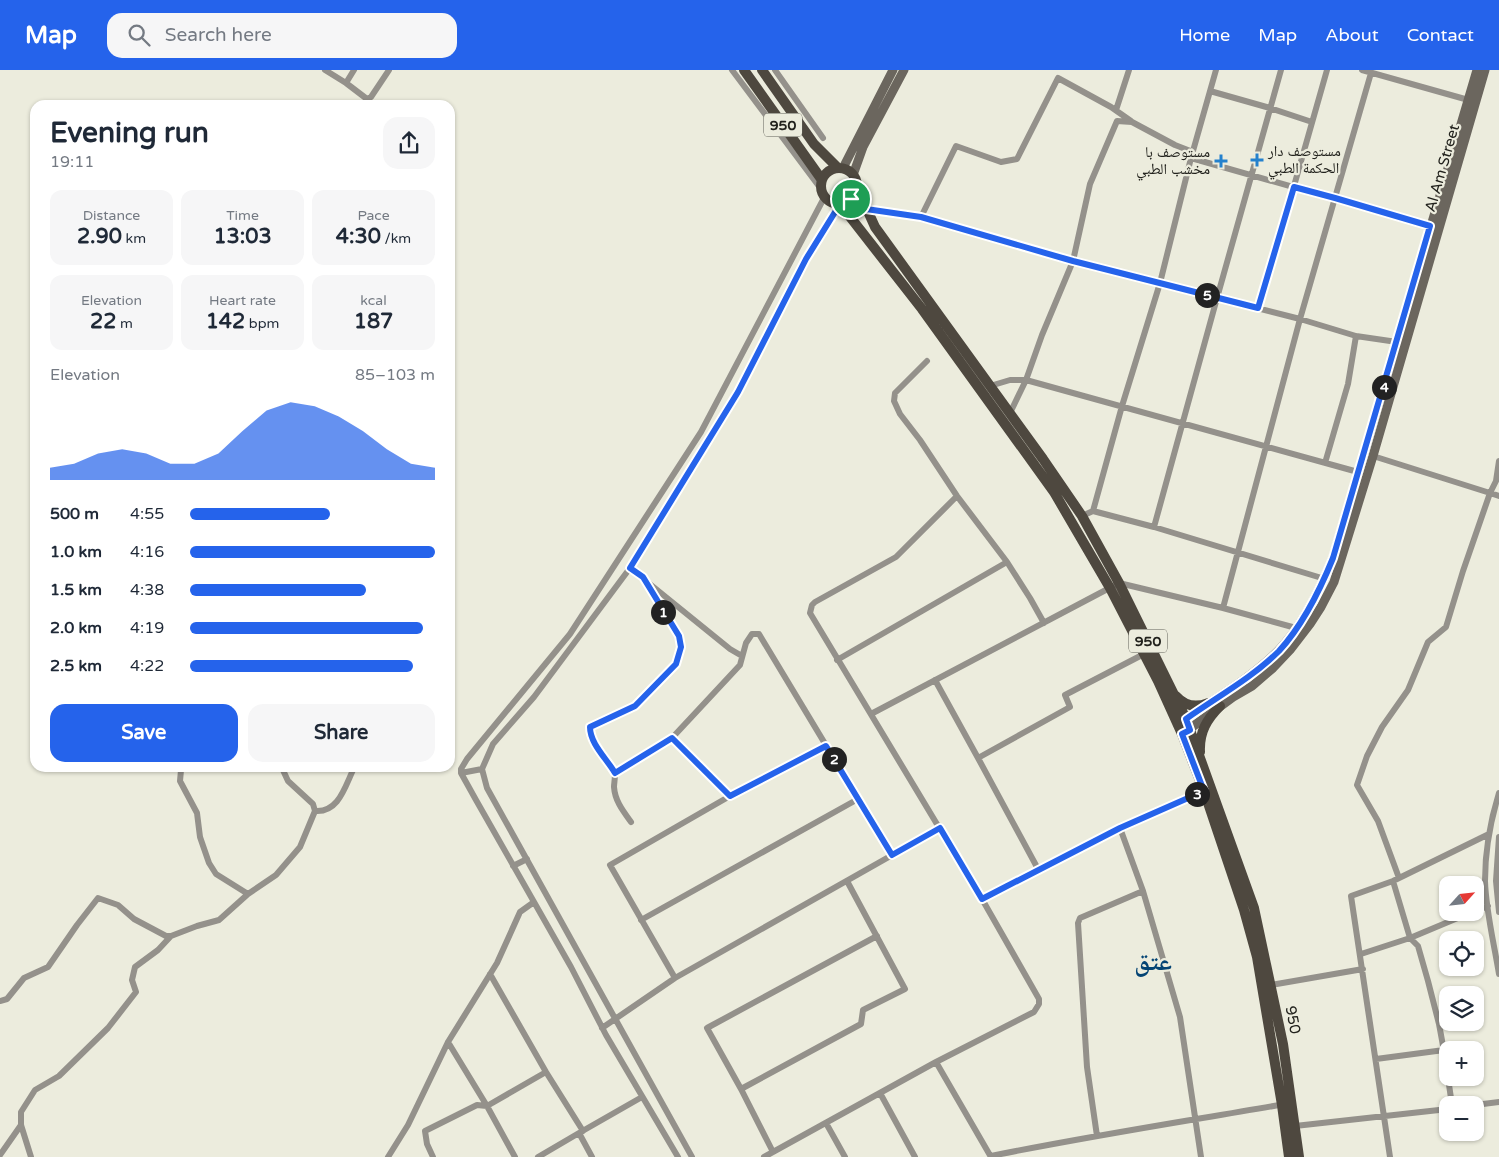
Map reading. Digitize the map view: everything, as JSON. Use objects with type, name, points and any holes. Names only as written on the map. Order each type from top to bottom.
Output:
[{"type":"main road","name":"950","points":[[744,70],[823,188]]},
{"type":"main road","name":"950","points":[[762,70],[814,144],[841,168]]},
{"type":"main road","points":[[894,70],[841,168],[827,173],[823,188],[831,202],[840,204],[851,199],[857,188],[853,175],[863,147],[904,70]]},
{"type":"main road","name":"Al Am Street","points":[[1186,732],[1220,706],[1252,686],[1274,668],[1290,650],[1321,607],[1334,582],[1373,456],[1472,101],[1476,70]]},
{"type":"main road","name":"Al Am Street","points":[[1182,722],[1256,671],[1279,650],[1311,606],[1325,579],[1398,342],[1430,226],[1472,101],[1485,70]]},
{"type":"main road","points":[[841,168],[853,175]]},
{"type":"main road","name":"950","points":[[857,188],[875,226],[990,386],[1006,416],[1115,586],[1172,690],[1244,910],[1257,957],[1287,1104],[1295,1126],[1299,1157]]},
{"type":"main road","name":"950","points":[[840,204],[1082,516],[1144,654],[1182,722]]},
{"type":"main road","points":[[1172,690],[1177,698],[1192,706],[1208,703]]},
{"type":"main road","points":[[1201,758],[1200,743],[1203,729],[1210,716],[1220,706]]},
{"type":"main road","name":"950","points":[[1186,732],[1201,758],[1254,908],[1282,1044],[1289,1157]]},
{"type":"street","points":[[326,70],[346,82],[367,99],[371,97],[389,70]]},
{"type":"street","points":[[346,82],[354,70]]},
{"type":"street","points":[[678,1157],[602,1028],[571,967],[461,774],[461,769],[467,759],[570,634],[701,432],[823,188],[732,70]]},
{"type":"street","points":[[775,70],[824,138]]},
{"type":"street","points":[[1116,110],[1129,70]]},
{"type":"street","points":[[1093,511],[1122,406],[1160,283],[1192,155],[1216,70]]},
{"type":"street","points":[[1154,527],[1281,70]]},
{"type":"street","points":[[1258,308],[1327,70]]},
{"type":"street","points":[[1362,70],[1472,101]]},
{"type":"street","points":[[1222,608],[1239,552],[1300,319],[1371,73]]},
{"type":"street","points":[[921,217],[956,146],[1001,162],[1016,159],[1058,78],[1192,155],[1251,176],[1430,226]]},
{"type":"street","points":[[1210,91],[1312,122]]},
{"type":"street","points":[[1006,416],[1026,380],[1042,335],[1073,261],[1090,184],[1117,121],[1132,122]]},
{"type":"street","points":[[692,1157],[487,788],[482,769],[492,744],[534,697],[630,568],[738,392],[806,259],[840,204]]},
{"type":"street","points":[[866,209],[921,217],[1073,261],[1300,319],[1356,336],[1398,342]]},
{"type":"street","points":[[1325,463],[1348,384],[1356,336]]},
{"type":"street","points":[[927,361],[895,393],[894,401],[900,414],[920,440],[957,496],[1007,562],[1044,623]]},
{"type":"street","points":[[990,386],[1010,380],[1026,380],[1358,472]]},
{"type":"street","points":[[1373,456],[1499,496]]},
{"type":"street","points":[[1442,1041],[1418,946],[1410,938],[1396,879],[1378,821],[1357,785],[1371,749],[1382,727],[1408,690],[1428,642],[1446,627],[1463,571],[1490,493],[1496,481],[1499,461]]},
{"type":"street","points":[[764,1157],[936,1062],[1034,1012],[1039,1004],[1039,999],[982,899],[810,613],[812,605],[896,557],[957,496]]},
{"type":"street","points":[[1082,516],[1093,511],[1154,527],[1325,579]]},
{"type":"street","points":[[838,660],[1007,562]]},
{"type":"street","points":[[612,568],[623,576]]},
{"type":"street","points":[[630,568],[730,649],[742,656]]},
{"type":"street","points":[[631,822],[618,803],[614,787],[615,773],[596,745],[590,727],[635,706],[676,664],[681,647],[679,636],[643,577]]},
{"type":"street","points":[[871,714],[1115,586],[1222,608],[1296,628]]},
{"type":"street","points":[[615,773],[672,738],[740,665],[746,643],[752,634],[758,634],[892,855]]},
{"type":"street","points":[[978,758],[1070,707],[1065,695],[1144,654]]},
{"type":"street","points":[[935,680],[1038,869]]},
{"type":"street","points":[[672,738],[730,796]]},
{"type":"street","points":[[675,978],[610,865],[730,796],[826,746]]},
{"type":"street","points":[[461,774],[482,769]]},
{"type":"street","points":[[181,772],[180,781],[197,813],[200,837],[209,863],[216,874],[248,894]]},
{"type":"street","points":[[0,1001],[8,999],[24,978],[48,967],[76,925],[98,898],[118,905],[134,919],[166,936],[171,936],[219,920],[248,894],[276,875],[300,847],[315,811],[313,804],[288,781],[284,772]]},
{"type":"street","points":[[315,811],[324,812],[330,809],[338,800],[352,772]]},
{"type":"street","points":[[982,899],[1120,828],[1204,791]]},
{"type":"street","points":[[1499,793],[1492,814],[1485,882],[1499,974]]},
{"type":"street","points":[[641,920],[858,799]]},
{"type":"street","points":[[602,1028],[675,978],[940,828]]},
{"type":"street","points":[[1120,828],[1143,891],[1180,1017],[1201,1157]]},
{"type":"street","points":[[1390,1157],[1351,896],[1396,879],[1489,834]]},
{"type":"street","points":[[1499,837],[1496,881],[1499,912]]},
{"type":"street","points":[[514,866],[527,859]]},
{"type":"street","points":[[741,1090],[861,1024],[863,1010],[905,989],[847,881]]},
{"type":"street","points":[[1097,1136],[1087,1066],[1078,923],[1080,918],[1143,891]]},
{"type":"street","points":[[388,1157],[408,1125],[448,1042],[490,974],[520,912],[534,902]]},
{"type":"street","points":[[1484,908],[1488,906]]},
{"type":"street","points":[[1360,954],[1410,938],[1452,921]]},
{"type":"street","points":[[30,1157],[21,1125],[21,1112],[35,1090],[60,1076],[108,1028],[136,992],[132,980],[135,967],[158,950],[171,936]]},
{"type":"street","points":[[773,1152],[707,1028],[877,936]]},
{"type":"street","points":[[571,967],[583,960]]},
{"type":"street","points":[[1271,985],[1363,969]]},
{"type":"street","points":[[490,974],[581,1132],[592,1157]]},
{"type":"street","points":[[448,1042],[487,1106],[514,1157]]},
{"type":"street","points":[[1376,1059],[1439,1051]]},
{"type":"street","points":[[936,1062],[991,1156],[1196,1118],[1287,1104]]},
{"type":"street","points":[[434,1157],[427,1144],[425,1132],[477,1105],[487,1106],[546,1072]]},
{"type":"street","points":[[880,1093],[915,1157]]},
{"type":"street","points":[[538,1157],[642,1098]]},
{"type":"street","points":[[1484,1104],[1499,1102]]},
{"type":"street","points":[[1295,1126],[1439,1110]]},
{"type":"street","points":[[826,1123],[845,1157]]},
{"type":"street","points":[[0,1155],[21,1125]]},
{"type":"place","name":"مستوصف دار الحكمة الطبي","points":[[1257,160]]},
{"type":"place","name":"مستوصف با مخشب الطبي","points":[[1221,161]]},
{"type":"district","name":"عتق","points":[[1153,961]]},
{"type":"route","points":[[1294,187],[1430,226],[1398,342],[1325,579],[1311,606],[1279,650],[1236,686],[1186,719],[1190,730],[1182,734],[1204,791],[1120,828],[982,899],[940,828],[892,855],[826,746],[730,796],[672,738],[615,773],[596,745],[590,731],[590,727],[635,706],[676,664],[681,647],[679,636],[643,577],[630,568],[738,392],[806,259],[840,204],[851,199],[857,188],[866,209],[921,217],[1073,261],[1258,308],[1294,187]]}]
